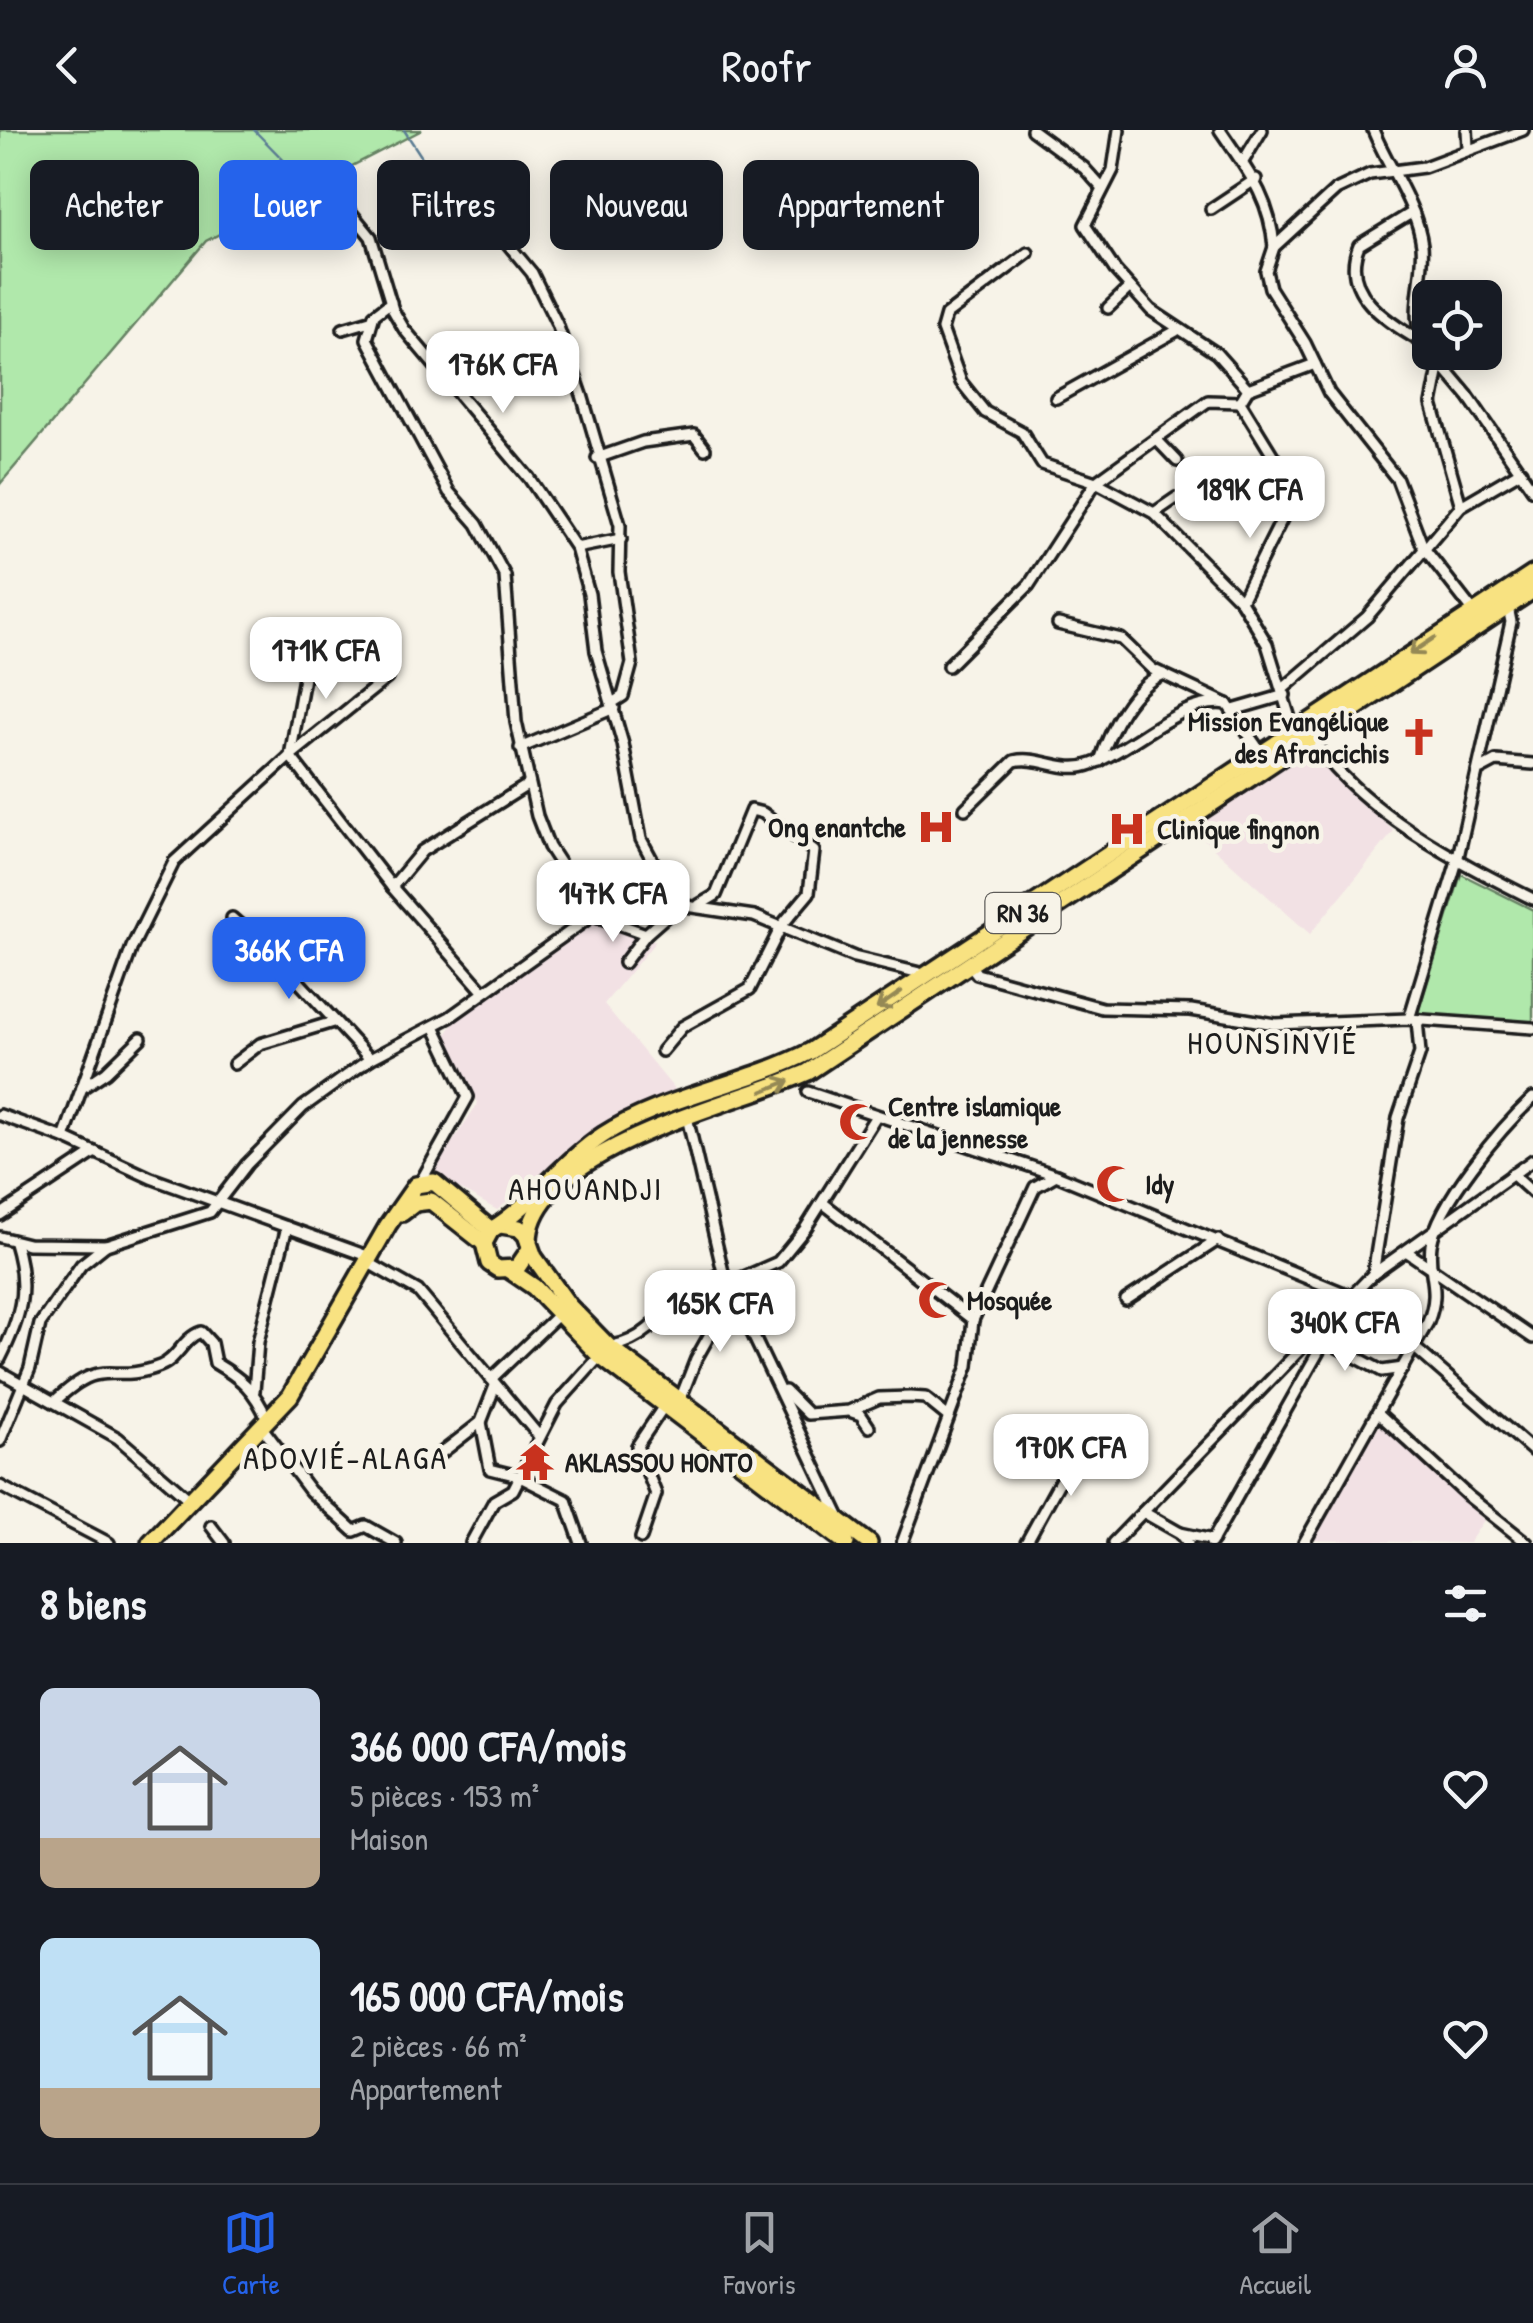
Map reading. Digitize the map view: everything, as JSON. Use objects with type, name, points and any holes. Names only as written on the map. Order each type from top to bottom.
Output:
[{"type":"main road","name":"RN 36","points":[[492,1232],[556,1170],[602,1135],[631,1119],[781,1066],[812,1051],[1533,574]]},
{"type":"main road","name":"RN 36","points":[[530,1246],[529,1230],[538,1212],[582,1168],[626,1139],[808,1072],[1533,590]]},
{"type":"main road","points":[[150,1543],[300,1382],[388,1225],[420,1183],[434,1182],[492,1232]]},
{"type":"main road","points":[[388,1225],[419,1202],[440,1205],[492,1232],[520,1228],[569,1306],[604,1351]]},
{"type":"main road","points":[[492,1232],[490,1263],[509,1270],[534,1288],[604,1351],[846,1543]]},
{"type":"main road","points":[[509,1270],[523,1264],[530,1246]]},
{"type":"main road","points":[[672,1403],[869,1543]]},
{"type":"street","points":[[1032,130],[1084,168],[1102,188]]},
{"type":"street","points":[[1119,130],[1112,170],[1084,223],[1130,286],[1176,331],[1216,353],[1248,389]]},
{"type":"street","points":[[1220,130],[1256,178],[1272,224],[1274,247],[1266,271],[1270,288],[1328,393],[1396,479],[1423,547],[1473,611]]},
{"type":"street","points":[[1244,160],[1262,130]]},
{"type":"street","points":[[1373,130],[1391,174],[1413,212],[1423,256],[1418,280]]},
{"type":"street","points":[[1467,130],[1468,147]]},
{"type":"street","points":[[1274,247],[1336,190],[1370,174],[1391,174],[1424,166],[1522,130]]},
{"type":"street","points":[[1212,208],[1256,178]]},
{"type":"street","points":[[1412,335],[1372,308],[1363,296],[1356,253],[1366,238],[1413,212]]},
{"type":"street","points":[[357,220],[371,237],[391,302],[404,328],[528,478],[576,548],[641,839],[656,866],[680,892],[679,905]]},
{"type":"street","points":[[513,250],[545,296],[578,384],[620,539],[620,585],[632,663],[623,696],[613,706],[520,748]]},
{"type":"street","points":[[1028,253],[946,315],[942,330],[954,371],[986,412],[1022,432],[1042,464],[1096,482],[1154,513],[1241,600],[1256,621],[1284,691],[1294,730]]},
{"type":"street","points":[[1108,308],[1130,286]]},
{"type":"street","points":[[343,329],[370,322],[391,302]]},
{"type":"street","points":[[370,322],[367,338],[431,461],[452,498],[482,533],[505,576],[520,748],[549,847],[593,915],[646,934]]},
{"type":"street","points":[[1056,398],[1176,331]]},
{"type":"street","points":[[1240,402],[1248,389],[1315,364]]},
{"type":"street","points":[[1439,370],[1432,404],[1461,506]]},
{"type":"street","points":[[1445,370],[1533,490]]},
{"type":"street","points":[[948,666],[1029,585],[1096,482],[1208,401],[1240,402]]},
{"type":"street","points":[[1240,402],[1286,477],[1293,497],[1241,600]]},
{"type":"street","points":[[598,458],[643,442],[694,434],[705,449]]},
{"type":"street","points":[[1156,439],[1176,461]]},
{"type":"street","points":[[966,808],[1020,759],[1062,769],[1100,760],[1196,706],[1230,707],[1284,691],[1396,587],[1423,547],[1461,506],[1521,471]]},
{"type":"street","points":[[1154,513],[1176,498]]},
{"type":"street","points":[[576,548],[620,539]]},
{"type":"street","points":[[1372,1274],[1398,1118],[1420,1053],[1413,1019],[1481,769],[1511,622],[1508,607]]},
{"type":"street","points":[[1058,624],[1121,638],[1145,664],[1230,707],[1262,754]]},
{"type":"street","points":[[305,672],[290,756],[392,887],[484,991]]},
{"type":"street","points":[[1100,760],[1124,713],[1148,682],[1163,674]]},
{"type":"street","points":[[64,1138],[132,947],[174,862],[290,756],[387,678]]},
{"type":"street","points":[[1312,738],[1331,762],[1383,808],[1457,861],[1533,900]]},
{"type":"street","points":[[1481,769],[1496,762],[1533,764]]},
{"type":"street","points":[[392,887],[422,851],[529,784]]},
{"type":"street","points":[[662,1051],[691,1021],[750,989],[782,925],[809,893],[814,851],[804,839],[757,809],[749,813],[716,895],[699,905]]},
{"type":"street","points":[[624,963],[646,934],[679,905],[699,905],[782,925],[831,949],[924,974]]},
{"type":"street","points":[[0,1237],[15,1243],[106,1245],[200,1218],[218,1204],[247,1164],[303,1107],[370,1059],[434,1026],[593,915]]},
{"type":"street","points":[[232,918],[275,956],[370,1059]]},
{"type":"street","points":[[970,965],[977,974],[1102,1008],[1192,1010],[1275,1024],[1413,1019],[1533,1028]]},
{"type":"street","points":[[234,1064],[260,1044],[333,1022]]},
{"type":"street","points":[[419,1202],[420,1183],[468,1097],[434,1026]]},
{"type":"street","points":[[82,1088],[106,1072],[141,1038]]},
{"type":"street","points":[[808,1092],[1056,1175],[1351,1296]]},
{"type":"street","points":[[1304,1543],[1415,1348],[1437,1293],[1432,1267],[1437,1226],[1482,1159],[1533,1098]]},
{"type":"street","points":[[0,1115],[368,1260],[418,1292],[538,1435]]},
{"type":"street","points":[[687,1116],[723,1272],[841,1521]]},
{"type":"street","points":[[641,1538],[656,1494],[637,1446],[672,1403],[730,1290],[775,1266],[823,1202],[876,1116]]},
{"type":"street","points":[[0,1215],[95,1152]]},
{"type":"street","points":[[1113,1543],[1372,1274],[1533,1160]]},
{"type":"street","points":[[1026,1164],[1035,1187]]},
{"type":"street","points":[[1512,1174],[1533,1193]]},
{"type":"street","points":[[902,1543],[972,1350],[972,1320],[1002,1266],[1035,1187],[1056,1175]]},
{"type":"street","points":[[823,1202],[972,1320]]},
{"type":"street","points":[[287,1227],[258,1342],[254,1391],[264,1423],[310,1491],[354,1531]]},
{"type":"street","points":[[1126,1300],[1218,1240]]},
{"type":"street","points":[[0,1359],[24,1302],[25,1282],[15,1243]]},
{"type":"street","points":[[0,1440],[24,1384],[35,1334],[48,1308],[81,1264],[106,1245]]},
{"type":"street","points":[[1406,1251],[1533,1338]]},
{"type":"street","points":[[472,1543],[494,1501],[513,1490],[557,1404],[604,1351],[640,1337],[690,1283],[706,1282],[723,1272]]},
{"type":"street","points":[[1437,1293],[1464,1294]]},
{"type":"street","points":[[559,1314],[493,1383],[481,1422],[490,1469],[518,1476],[572,1506],[581,1543]]},
{"type":"street","points":[[1143,1512],[1180,1532],[1212,1541],[1324,1342],[1321,1328]]},
{"type":"street","points":[[54,1402],[92,1372],[130,1374],[158,1367],[201,1332],[212,1343],[214,1363],[240,1376],[254,1391]]},
{"type":"street","points":[[1324,1342],[1382,1371],[1403,1368]]},
{"type":"street","points":[[1415,1348],[1533,1451]]},
{"type":"street","points":[[1382,1371],[1390,1394]]},
{"type":"street","points":[[0,1372],[118,1438],[192,1502]]},
{"type":"street","points":[[780,1386],[808,1414],[850,1410],[880,1398],[910,1397],[926,1398],[946,1415]]},
{"type":"street","points":[[850,1410],[861,1415],[868,1427]]},
{"type":"street","points":[[1378,1414],[1468,1496],[1528,1543]]},
{"type":"street","points":[[440,1454],[481,1422]]},
{"type":"street","points":[[1026,1543],[1083,1439]]},
{"type":"street","points":[[0,1486],[109,1543]]},
{"type":"street","points":[[211,1526],[224,1543]]},
{"type":"street","points":[[346,1543],[354,1531],[366,1526],[396,1543]]},
{"type":"street","points":[[1180,1532],[1188,1543]]},
{"type":"shaded area","points":[[1303,749],[1394,831],[1310,934],[1189,826]]},
{"type":"shaded area","points":[[591,918],[656,941],[604,1004],[681,1097],[604,1125],[497,1210],[432,1173],[478,1103],[444,1038],[454,1022]]},
{"type":"shaded area","points":[[1380,1424],[1484,1520],[1469,1543],[1313,1540]]},
{"type":"green space","points":[[0,130],[422,130],[357,163],[357,160],[219,160],[219,234],[199,249],[199,160],[30,160],[30,250],[198,250],[0,484]]},
{"type":"green space","points":[[1461,874],[1533,910],[1533,1024],[1477,1023],[1418,1013]]},
{"type":"waterway","points":[[254,130],[283,160]]},
{"type":"waterway","points":[[404,130],[423,159]]},
{"type":"place","name":"Mission Evangélique des Afrancichis","points":[[1419,737]]},
{"type":"place","name":"Ong enantche","points":[[936,827]]},
{"type":"place","name":"Clinique fingnon","points":[[1127,829]]},
{"type":"place","name":"Centre islamique de la jennesse","points":[[858,1122]]},
{"type":"place","name":"Idy","points":[[1115,1184]]},
{"type":"place","name":"Mosquée","points":[[937,1300]]},
{"type":"place","name":"AKLASSOU HONTO","points":[[535,1462]]},
{"type":"district","name":"HOUNSINVIÉ","points":[[1273,1043]]},
{"type":"district","name":"AHOUANDJI","points":[[586,1189]]},
{"type":"district","name":"ADOVIÉ-ALAGA","points":[[346,1458]]}]
